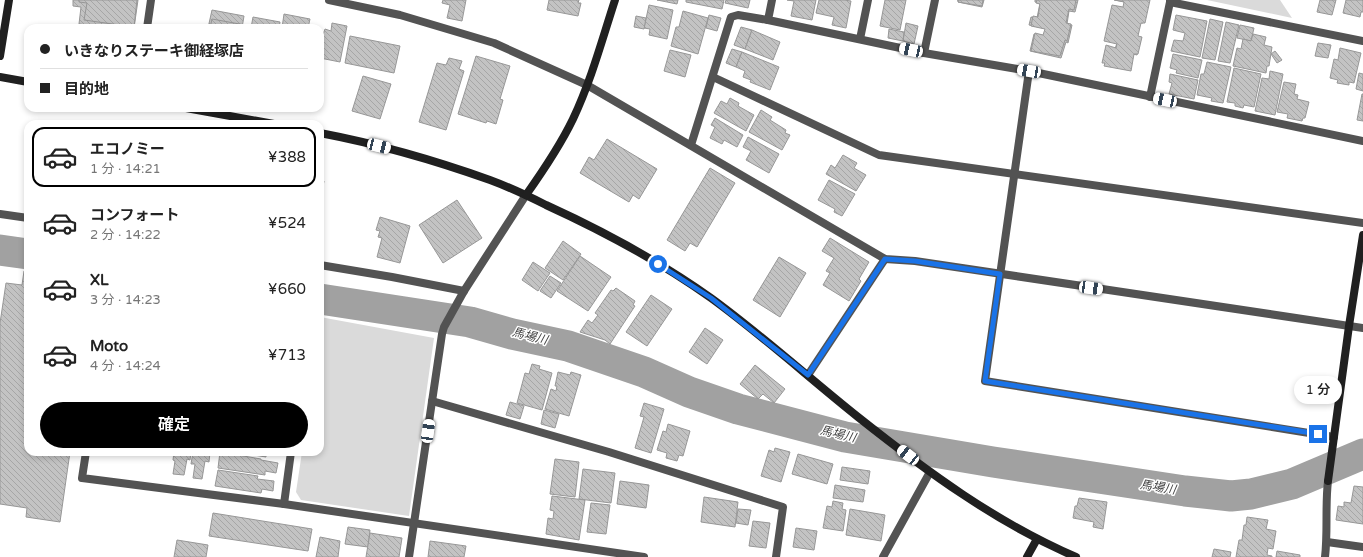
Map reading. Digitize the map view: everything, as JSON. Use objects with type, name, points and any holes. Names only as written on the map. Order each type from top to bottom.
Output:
[{"type":"street","points":[[0,56],[9,0]]},
{"type":"street","points":[[148,24],[151,0]]},
{"type":"street","points":[[329,0],[400,15],[494,43],[588,85],[885,259],[915,261],[1363,328]]},
{"type":"street","points":[[409,557],[444,327],[464,291],[556,151],[573,119],[588,85],[615,0]]},
{"type":"street","points":[[768,20],[772,0]]},
{"type":"street","points":[[860,39],[868,0]]},
{"type":"street","points":[[924,52],[935,0]]},
{"type":"street","points":[[1150,97],[1170,1],[1363,41]]},
{"type":"street","points":[[691,145],[731,17],[738,15],[1029,71],[1363,141]]},
{"type":"street","points":[[1029,71],[985,381],[1334,437]]},
{"type":"street","points":[[0,77],[24,81]]},
{"type":"street","points":[[713,78],[879,155],[1363,223]]},
{"type":"street","points":[[208,112],[252,120]]},
{"type":"street","points":[[324,134],[379,146],[439,162],[492,180],[576,218],[644,255],[711,298],[880,434],[930,472],[968,498],[1037,539],[1076,557]]},
{"type":"street","points":[[0,214],[24,217]]},
{"type":"street","points":[[1325,557],[1327,491],[1331,455],[1363,235]]},
{"type":"street","points":[[808,375],[885,259]]},
{"type":"street","points":[[324,266],[464,291]]},
{"type":"street","points":[[432,400],[609,452],[783,507],[776,557]]},
{"type":"street","points":[[85,456],[82,478],[284,504],[414,523],[609,555],[644,557]]},
{"type":"street","points":[[284,504],[290,456]]},
{"type":"street","points":[[883,557],[930,472]]},
{"type":"street","points":[[1027,557],[1037,539]]},
{"type":"street","points":[[1326,542],[1363,547]]},
{"type":"shaded area","points":[[1207,0],[1280,0],[1292,18]]},
{"type":"shaded area","points":[[324,318],[434,338],[409,516],[301,500],[296,492],[301,456],[324,456]]},
{"type":"building","points":[[73,0],[138,0],[135,24],[79,24],[81,7],[73,6]]},
{"type":"building","points":[[79,0],[137,0],[134,24],[113,24],[84,20],[87,3],[79,2]]},
{"type":"building","points":[[443,0],[466,0],[462,21],[447,18],[450,5],[442,3]]},
{"type":"building","points":[[549,0],[579,0],[578,3],[581,3],[578,16],[547,10]]},
{"type":"building","points":[[657,0],[678,0],[677,4]]},
{"type":"building","points":[[686,0],[724,0],[722,9],[686,2]]},
{"type":"building","points":[[726,0],[750,0],[748,8],[725,3]]},
{"type":"building","points":[[787,0],[816,0],[812,20],[791,16],[794,1]]},
{"type":"building","points":[[819,0],[851,1],[846,28],[832,25],[834,17],[816,13]]},
{"type":"building","points":[[885,0],[906,0],[900,30],[880,26]]},
{"type":"building","points":[[958,0],[984,0],[982,7],[958,2]]},
{"type":"building","points":[[959,0],[983,0],[982,6],[958,2]]},
{"type":"building","points":[[1035,0],[1078,0],[1075,12],[1069,11],[1067,24],[1072,25],[1068,43],[1066,42],[1061,58],[1030,51],[1034,34],[1046,36],[1048,29],[1029,25],[1031,17],[1037,18],[1040,3],[1035,2]]},
{"type":"building","points":[[1037,0],[1076,0],[1074,10],[1069,9],[1066,23],[1071,24],[1067,41],[1065,40],[1060,56],[1031,51],[1035,33],[1043,35],[1045,29],[1031,26],[1033,16],[1038,17],[1040,4],[1036,3]]},
{"type":"building","points":[[1114,0],[1148,0],[1143,23],[1140,23],[1137,37],[1141,38],[1137,55],[1133,54],[1130,70],[1105,65],[1103,62],[1106,47],[1115,49],[1117,43],[1106,40],[1113,6],[1124,8],[1125,2]]},
{"type":"building","points":[[1115,0],[1150,0],[1145,23],[1141,23],[1138,36],[1142,37],[1138,54],[1134,54],[1131,71],[1104,66],[1105,63],[1102,63],[1106,45],[1116,48],[1117,44],[1104,41],[1112,5],[1123,7],[1124,2]]},
{"type":"building","points":[[1320,0],[1336,0],[1332,15],[1317,12]]},
{"type":"building","points":[[1346,0],[1363,0],[1363,12],[1361,12],[1360,17],[1343,13]]},
{"type":"building","points":[[649,5],[673,10],[667,39],[649,35],[650,29],[644,28]]},
{"type":"building","points":[[212,10],[244,16],[243,24],[209,24]]},
{"type":"building","points":[[683,11],[708,18],[698,54],[671,46],[676,27],[679,27]]},
{"type":"building","points":[[284,14],[310,19],[309,24],[283,24]]},
{"type":"building","points":[[709,15],[721,18],[717,31],[706,28]]},
{"type":"building","points":[[1176,15],[1207,21],[1200,57],[1171,51],[1174,40],[1183,41],[1185,33],[1173,30]]},
{"type":"building","points":[[636,16],[646,18],[644,29],[634,27]]},
{"type":"building","points":[[253,17],[280,22],[280,24],[252,24]]},
{"type":"building","points":[[212,19],[240,24],[211,24]]},
{"type":"building","points":[[1210,19],[1223,22],[1215,60],[1202,58]]},
{"type":"building","points":[[1226,22],[1239,25],[1230,63],[1218,61]]},
{"type":"building","points":[[332,23],[347,26],[340,62],[324,59],[324,32],[325,29],[331,31]]},
{"type":"building","points":[[906,23],[918,26],[914,44],[903,41]]},
{"type":"building","points":[[1240,25],[1254,28],[1251,41],[1237,38]]},
{"type":"building","points":[[741,27],[752,30],[745,49],[734,45]]},
{"type":"building","points":[[889,29],[904,32],[903,41],[888,38]]},
{"type":"building","points":[[752,30],[780,42],[773,60],[745,49]]},
{"type":"building","points":[[1253,34],[1266,37],[1264,45],[1272,47],[1269,66],[1267,66],[1266,73],[1233,66],[1237,48],[1241,49],[1243,39],[1251,41]]},
{"type":"building","points":[[350,36],[400,46],[394,73],[345,63]]},
{"type":"building","points":[[1318,43],[1331,45],[1328,58],[1315,56]]},
{"type":"building","points":[[1340,48],[1361,53],[1354,83],[1349,82],[1349,85],[1337,83],[1338,80],[1330,78],[1334,59],[1338,60]]},
{"type":"building","points":[[732,49],[742,52],[736,67],[726,63]]},
{"type":"building","points":[[670,50],[691,55],[685,77],[664,71]]},
{"type":"building","points":[[1275,51],[1282,60],[1277,63],[1271,54]]},
{"type":"building","points":[[742,52],[779,67],[770,90],[750,82],[751,80],[743,77],[745,71],[736,67]]},
{"type":"building","points":[[1173,54],[1202,60],[1198,78],[1176,73],[1177,70],[1170,68]]},
{"type":"building","points":[[476,56],[510,66],[500,99],[503,100],[496,124],[487,121],[486,123],[458,114]]},
{"type":"building","points":[[449,58],[462,61],[459,69],[464,71],[446,130],[419,122],[437,63],[446,65]]},
{"type":"building","points":[[1207,62],[1231,67],[1223,103],[1211,101],[1212,98],[1197,95],[1201,74],[1204,74]]},
{"type":"building","points":[[1234,68],[1261,74],[1254,107],[1244,105],[1243,108],[1235,106],[1235,103],[1227,102]]},
{"type":"building","points":[[1270,71],[1283,74],[1275,115],[1255,111],[1262,78],[1269,79]]},
{"type":"building","points":[[1359,73],[1363,74],[1363,91],[1356,89]]},
{"type":"building","points":[[1170,74],[1198,80],[1194,99],[1169,94],[1172,83],[1169,82]]},
{"type":"building","points":[[363,76],[391,84],[380,119],[352,111]]},
{"type":"building","points":[[1284,82],[1296,84],[1294,94],[1298,95],[1297,99],[1309,102],[1305,118],[1303,118],[1302,121],[1287,118],[1288,114],[1277,112]]},
{"type":"building","points":[[1363,94],[1363,121],[1357,120]]},
{"type":"building","points":[[730,98],[739,103],[738,106],[754,115],[746,131],[714,113],[721,101],[727,104]]},
{"type":"building","points":[[761,110],[772,117],[770,120],[786,130],[785,133],[790,135],[782,150],[749,132]]},
{"type":"building","points":[[715,118],[743,135],[737,147],[724,140],[722,144],[710,138],[715,127],[711,125]]},
{"type":"building","points":[[748,137],[779,154],[769,173],[746,160],[751,151],[743,147]]},
{"type":"building","points":[[607,139],[657,169],[639,199],[633,195],[629,202],[580,173],[589,157],[594,160]]},
{"type":"building","points":[[843,155],[857,163],[854,168],[866,175],[856,191],[826,174],[831,165],[835,168]]},
{"type":"building","points":[[710,168],[735,183],[697,247],[690,243],[685,251],[667,240]]},
{"type":"building","points":[[829,180],[855,194],[842,216],[834,212],[835,209],[818,200]]},
{"type":"building","points":[[457,200],[482,238],[443,263],[419,225]]},
{"type":"building","points":[[380,217],[410,226],[400,263],[377,257],[382,238],[378,237],[380,231],[376,230]]},
{"type":"building","points":[[830,238],[869,262],[859,279],[861,281],[849,301],[823,285],[830,273],[826,271],[834,258],[822,251]]},
{"type":"building","points":[[563,241],[581,254],[563,280],[545,268]]},
{"type":"building","points":[[580,256],[611,277],[588,311],[557,291]]},
{"type":"building","points":[[779,257],[806,273],[780,317],[753,300]]},
{"type":"building","points":[[533,262],[550,273],[538,291],[522,280]]},
{"type":"building","points":[[24,271],[24,456],[69,456],[60,522],[26,517],[27,508],[0,504],[0,323],[6,283],[22,285]]},
{"type":"building","points":[[550,276],[561,283],[551,298],[540,291]]},
{"type":"building","points":[[616,288],[635,301],[633,305],[635,306],[610,344],[605,340],[580,332],[588,320],[592,323],[598,315],[595,313],[611,290],[613,291]]},
{"type":"building","points":[[651,295],[672,309],[647,346],[626,332]]},
{"type":"building","points":[[705,328],[723,340],[707,364],[689,352]]},
{"type":"building","points":[[532,364],[540,366],[539,369],[552,373],[542,410],[517,403],[525,373],[529,374]]},
{"type":"building","points":[[755,365],[785,389],[774,403],[763,394],[758,399],[740,384]]},
{"type":"building","points":[[558,372],[570,375],[571,372],[581,375],[569,416],[545,409],[551,389],[556,391],[557,386],[555,386]]},
{"type":"building","points":[[510,402],[524,406],[520,419],[506,415]]},
{"type":"building","points":[[644,403],[664,409],[651,453],[635,448],[644,417],[640,416]]},
{"type":"building","points":[[544,410],[559,414],[555,428],[541,424]]},
{"type":"building","points":[[668,424],[690,431],[683,456],[679,455],[677,461],[666,458],[667,453],[657,450],[663,431],[666,432]]},
{"type":"building","points":[[775,448],[790,452],[781,482],[761,476],[769,450],[774,452]]},
{"type":"building","points":[[798,454],[833,464],[827,484],[792,474]]},
{"type":"building","points":[[174,456],[190,456],[190,460],[187,459],[184,475],[173,474],[175,461],[173,460]]},
{"type":"building","points":[[192,456],[210,456],[209,462],[205,461],[202,479],[193,478],[195,464],[191,464]]},
{"type":"building","points":[[220,456],[243,456],[278,463],[276,473],[265,471],[265,475],[218,468]]},
{"type":"building","points":[[555,459],[579,462],[575,497],[550,494]]},
{"type":"building","points":[[842,467],[870,471],[868,484],[840,480]]},
{"type":"building","points":[[583,469],[615,473],[611,503],[579,499]]},
{"type":"building","points":[[218,470],[258,476],[257,479],[274,481],[273,491],[262,489],[261,493],[215,486]]},
{"type":"building","points":[[620,481],[649,485],[646,508],[617,504]]},
{"type":"building","points":[[835,485],[865,490],[863,502],[833,498]]},
{"type":"building","points":[[1354,486],[1363,487],[1363,524],[1336,520],[1338,506],[1344,507],[1344,502],[1351,503]]},
{"type":"building","points":[[552,496],[585,500],[579,540],[546,534],[548,518],[553,519],[554,511],[550,510]]},
{"type":"building","points":[[704,497],[738,502],[735,527],[701,522]]},
{"type":"building","points":[[1079,498],[1107,502],[1103,529],[1093,527],[1094,522],[1073,518],[1075,506],[1077,506]]},
{"type":"building","points":[[833,501],[843,503],[842,509],[846,510],[843,531],[823,528],[827,506],[832,507]]},
{"type":"building","points":[[591,503],[610,505],[606,534],[587,532]]},
{"type":"building","points":[[738,509],[751,510],[748,525],[736,523]]},
{"type":"building","points":[[850,509],[885,515],[881,541],[846,535]]},
{"type":"building","points":[[213,513],[312,529],[308,551],[209,536]]},
{"type":"building","points":[[1247,517],[1268,520],[1266,529],[1276,531],[1273,549],[1268,548],[1267,555],[1272,557],[1236,557],[1239,540],[1242,540],[1244,525],[1246,525]]},
{"type":"building","points":[[753,521],[770,523],[766,548],[749,546]]},
{"type":"building","points":[[348,527],[370,530],[368,547],[345,544]]},
{"type":"building","points":[[796,528],[817,531],[814,550],[793,547]]},
{"type":"building","points":[[370,533],[402,538],[399,557],[366,557]]},
{"type":"building","points":[[320,537],[340,541],[338,557],[316,557]]},
{"type":"building","points":[[177,540],[208,545],[206,557],[174,557]]},
{"type":"building","points":[[430,541],[466,546],[464,557],[428,557]]},
{"type":"building","points":[[1214,549],[1231,552],[1230,557],[1212,557]]},
{"type":"building","points":[[1277,551],[1300,555],[1300,557],[1276,557]]},
{"type":"waterway","name":"馬場川","points":[[0,250],[24,253]]},
{"type":"waterway","name":"馬場川","points":[[324,300],[470,322],[512,334],[568,346],[644,372],[689,392],[738,409],[845,437],[993,462],[1185,491],[1231,496],[1251,494],[1292,484],[1363,454]]},
{"type":"route","points":[[658,264],[711,298],[808,375],[885,259],[915,261],[1000,274],[985,381],[1318,434]]}]
